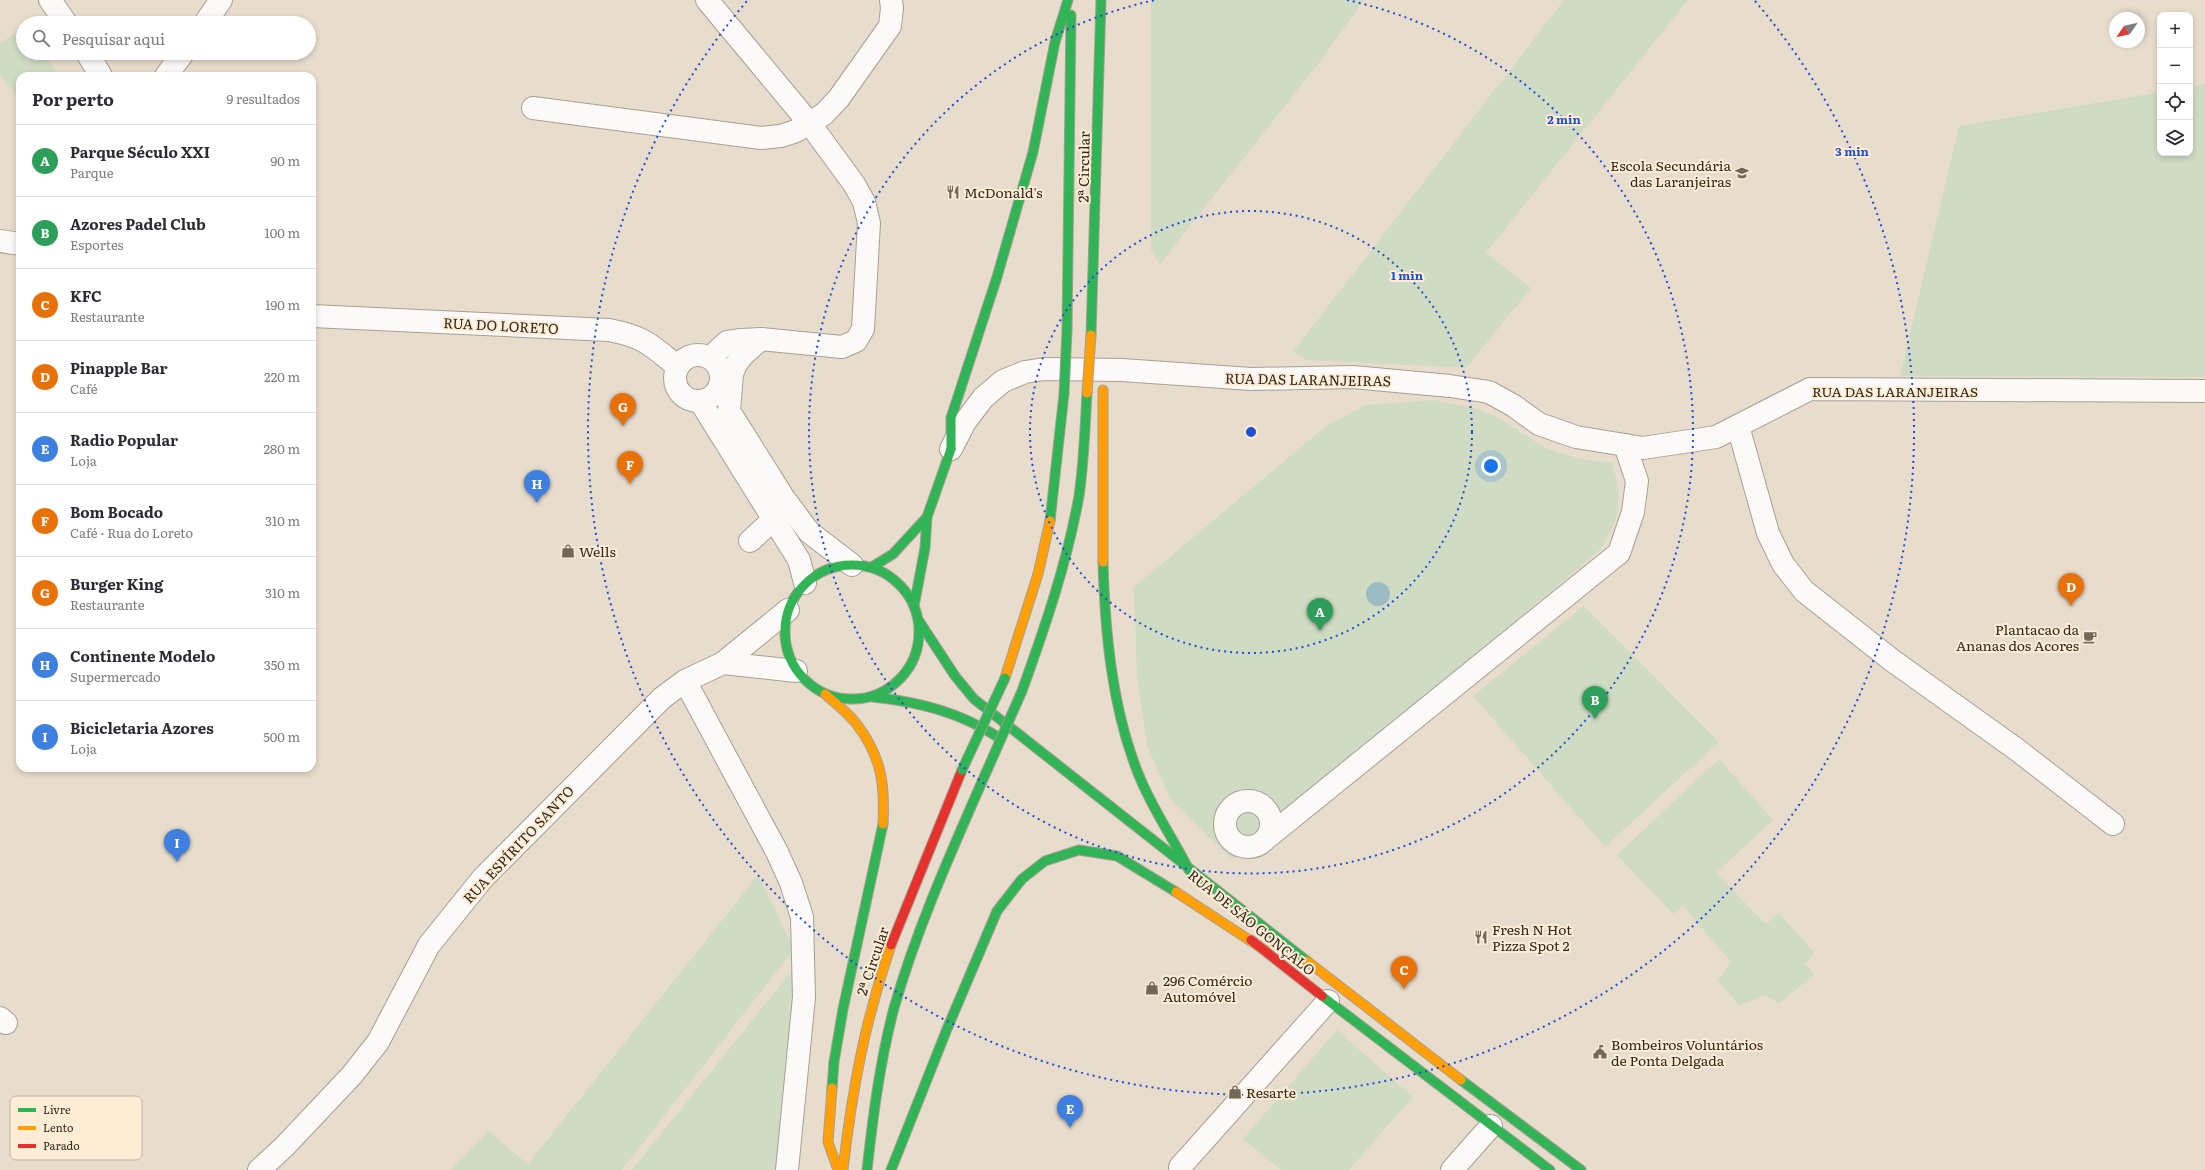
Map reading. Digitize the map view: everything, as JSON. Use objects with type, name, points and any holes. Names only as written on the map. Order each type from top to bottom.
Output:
[{"type":"main road","points":[[951,449],[951,418],[997,277],[1031,159],[1055,42],[1068,0]]},
{"type":"main road","name":"2ª Circular","points":[[843,1170],[852,1088],[873,1000],[901,918],[962,770],[1005,678],[1042,560],[1058,465],[1064,394],[1067,330],[1071,0]]},
{"type":"main road","name":"2ª Circular","points":[[1091,334],[1101,0]]},
{"type":"main road","points":[[1091,334],[1102,383],[1102,588],[1108,648],[1132,759],[1153,808],[1176,844],[1189,870]]},
{"type":"main road","points":[[867,1170],[876,1092],[894,1009],[920,929],[1022,690],[1044,632],[1076,510],[1084,452],[1091,334]]},
{"type":"main road","name":"RUA DAS LARANJEIRAS","points":[[914,606],[925,548],[927,517],[951,449]]},
{"type":"main road","name":"RUA DAS LARANJEIRAS","points":[[862,566],[893,554],[927,517]]},
{"type":"main road","points":[[862,566],[889,576],[904,589],[914,606],[919,622],[919,641],[914,659],[904,675],[891,688],[874,697],[857,700],[841,699],[825,694],[809,685],[796,671],[789,657],[785,642],[785,625],[788,610],[798,591],[805,583],[819,573],[835,567],[862,566]]},
{"type":"main road","name":"RUA DE SÃO GONÇALO","points":[[919,622],[955,676],[974,699],[1189,870],[1449,1071],[1581,1170]]},
{"type":"main road","points":[[825,694],[858,725],[880,764],[885,793],[883,832],[843,1009],[834,1062],[828,1142],[838,1170]]},
{"type":"main road","points":[[874,697],[931,705],[965,717],[1008,745]]},
{"type":"main road","points":[[891,1170],[947,1029],[997,911],[1022,879],[1045,861],[1079,850],[1117,856],[1187,899],[1266,951]]},
{"type":"main road","name":"RUA DE SÃO GONÇALO","points":[[1187,888],[1328,1001],[1550,1170]]},
{"type":"street","points":[[50,0],[61,16]]},
{"type":"street","points":[[210,16],[221,0]]},
{"type":"street","points":[[708,0],[810,124],[854,184],[864,202],[869,223],[863,329],[856,341],[842,347],[761,339],[727,342],[710,358]]},
{"type":"street","points":[[534,108],[761,138],[781,136],[810,124],[824,114],[839,98],[890,26],[892,8],[891,0]]},
{"type":"street","points":[[91,60],[99,72]]},
{"type":"street","points":[[169,72],[178,60]]},
{"type":"street","points":[[0,241],[16,243]]},
{"type":"street","name":"RUA DO LORETO","points":[[316,316],[609,330],[631,334],[648,342],[678,367]]},
{"type":"street","points":[[729,411],[732,374],[736,364],[744,354],[761,339]]},
{"type":"street","points":[[707,397],[720,382],[721,375],[715,363],[710,358],[696,355],[688,357],[678,367],[676,375],[678,390],[688,398],[707,397],[729,411],[783,497],[809,532],[862,566]]},
{"type":"street","name":"RUA DAS LARANJEIRAS","points":[[951,449],[965,422],[983,398],[1003,382],[1025,372],[1044,369],[1122,370],[1251,379],[1352,378],[1450,386],[1489,392],[1514,406],[1539,424],[1576,437],[1643,448],[1716,437],[1810,389],[2205,391]]},
{"type":"street","points":[[707,397],[774,519],[799,560],[805,583]]},
{"type":"street","points":[[1738,426],[1768,533],[1783,564],[1804,591],[1893,662],[2016,749],[2113,824]]},
{"type":"street","points":[[1268,837],[1271,829],[1271,821],[1267,811],[1261,805],[1250,801],[1240,802],[1228,811],[1224,823],[1228,837],[1241,847],[1253,847],[1262,843],[1300,810],[1619,553],[1633,512],[1637,481],[1625,445]]},
{"type":"street","points":[[750,541],[774,519]]},
{"type":"street","name":"RUA ESPÍRITO SANTO","points":[[259,1170],[284,1147],[341,1086],[378,1042],[429,945],[483,878],[662,698],[685,681],[723,663],[788,610]]},
{"type":"street","points":[[723,663],[796,671]]},
{"type":"street","points":[[685,681],[777,852],[791,883],[802,917],[804,997],[787,1170]]},
{"type":"street","points":[[1267,811],[1300,810]]},
{"type":"street","points":[[1180,1167],[1328,1001]]},
{"type":"street","points":[[1452,1170],[1492,1126]]},
{"type":"green space","points":[[1151,0],[1364,0],[1318,64],[1160,264],[1151,251]]},
{"type":"green space","points":[[1564,0],[1688,0],[1486,253],[1531,288],[1466,368],[1306,360],[1293,352]]},
{"type":"green space","points":[[16,32],[16,60],[48,60],[58,72],[16,72],[16,94],[0,74],[0,44]]},
{"type":"green space","points":[[2205,84],[2205,377],[1900,376],[1959,126],[2157,93],[2157,156],[2193,156],[2193,86]]},
{"type":"green space","points":[[1434,400],[1474,408],[1501,419],[1545,448],[1577,458],[1612,463],[1618,492],[1618,509],[1613,525],[1601,549],[1233,860],[1170,799],[1147,745],[1137,676],[1134,587],[1326,426],[1366,405]]},
{"type":"green space","points":[[1584,606],[1719,742],[1605,847],[1473,696]]},
{"type":"green space","points":[[1719,759],[1773,820],[1716,873],[1766,924],[1779,913],[1814,952],[1805,964],[1814,975],[1779,1003],[1765,995],[1739,1006],[1718,980],[1731,962],[1683,906],[1673,914],[1617,855]]},
{"type":"green space","points":[[758,875],[794,949],[622,1170],[450,1170],[488,1131],[528,1164]]},
{"type":"green space","points":[[799,962],[781,1170],[632,1170]]},
{"type":"green space","points":[[1337,1030],[1413,1097],[1349,1170],[1281,1170],[1243,1139]]},
{"type":"water","points":[[1378,582],[1387,585],[1390,594],[1387,603],[1378,606],[1369,603],[1366,594],[1369,585]]},
{"type":"traffic: fast","points":[[951,449],[951,418],[997,277],[1033,152],[1055,42],[1068,0]]},
{"type":"traffic: fast","points":[[1091,335],[1101,0]]},
{"type":"traffic: fast","points":[[1067,330],[1071,15]]},
{"type":"traffic: fast","points":[[1064,394],[1067,330]]},
{"type":"traffic: fast","points":[[1022,691],[1055,595],[1074,521],[1082,470],[1087,393]]},
{"type":"traffic: fast","points":[[1050,521],[1064,394]]},
{"type":"traffic: fast","points":[[914,606],[925,548],[927,517],[951,449]]},
{"type":"traffic: fast","points":[[872,567],[893,554],[927,517]]},
{"type":"traffic: fast","points":[[1103,562],[1108,642],[1116,696],[1129,748],[1143,786],[1189,870]]},
{"type":"traffic: fast","points":[[859,565],[872,567],[900,584],[917,612],[919,632],[917,652],[900,680],[872,697],[845,699],[832,697],[804,680],[787,652],[785,625],[787,612],[804,584],[832,567],[859,565]]},
{"type":"traffic: fast","points":[[919,621],[955,676],[974,699],[1307,961]]},
{"type":"traffic: fast","points":[[962,770],[1005,678]]},
{"type":"traffic: fast","points":[[981,784],[1022,691]]},
{"type":"traffic: fast","points":[[873,697],[922,705],[938,710],[968,721],[998,737]]},
{"type":"traffic: fast","points":[[867,1170],[878,1089],[894,1008],[912,951],[945,867],[981,784]]},
{"type":"traffic: fast","points":[[832,1088],[834,1062],[843,1009],[883,824]]},
{"type":"traffic: fast","points":[[891,1170],[947,1029],[997,911],[1022,879],[1045,861],[1079,850],[1117,856],[1176,892]]},
{"type":"traffic: fast","points":[[1322,996],[1550,1170]]},
{"type":"traffic: fast","points":[[1461,1080],[1581,1170]]},
{"type":"traffic: slow","points":[[1087,393],[1091,335]]},
{"type":"traffic: slow","points":[[1103,390],[1103,562]]},
{"type":"traffic: slow","points":[[1005,678],[1038,574],[1050,521]]},
{"type":"traffic: slow","points":[[825,694],[855,722],[872,749],[877,761],[882,785],[883,824]]},
{"type":"traffic: slow","points":[[1176,892],[1266,951]]},
{"type":"traffic: slow","points":[[843,1170],[855,1084],[867,1028],[891,945]]},
{"type":"traffic: slow","points":[[1307,961],[1461,1080]]},
{"type":"traffic: slow","points":[[832,1088],[828,1142],[838,1170]]},
{"type":"traffic: jam","points":[[891,945],[962,770]]},
{"type":"traffic: jam","points":[[1251,940],[1322,996]]},
{"type":"place","name":"Escola Secundária das Laranjeiras","points":[[1742,173]]},
{"type":"place","name":"McDonald's","points":[[953,192]]},
{"type":"place","name":"Burger King","points":[[623,426]]},
{"type":"place","name":"Bom Bocado","points":[[630,484]]},
{"type":"place","name":"Continente Modelo","points":[[537,503]]},
{"type":"place","name":"Wells","points":[[568,551]]},
{"type":"place","name":"Pinapple Bar","points":[[2071,606]]},
{"type":"place","name":"Parque Século XXI","points":[[1320,631]]},
{"type":"place","name":"Plantacao da Ananas dos Acores","points":[[2090,637]]},
{"type":"place","name":"Azores Padel Club","points":[[1595,719]]},
{"type":"place","name":"Bicicletaria Azores","points":[[177,862]]},
{"type":"place","name":"Fresh N Hot Pizza Spot 2","points":[[1481,937]]},
{"type":"place","name":"296 Comércio Automóvel","points":[[1152,988]]},
{"type":"place","name":"KFC","points":[[1404,989]]},
{"type":"place","name":"Bombeiros Voluntários de Ponta Delgada","points":[[1600,1052]]},
{"type":"place","name":"Resarte","points":[[1235,1092]]},
{"type":"place","name":"Radio Popular","points":[[1070,1128]]}]
